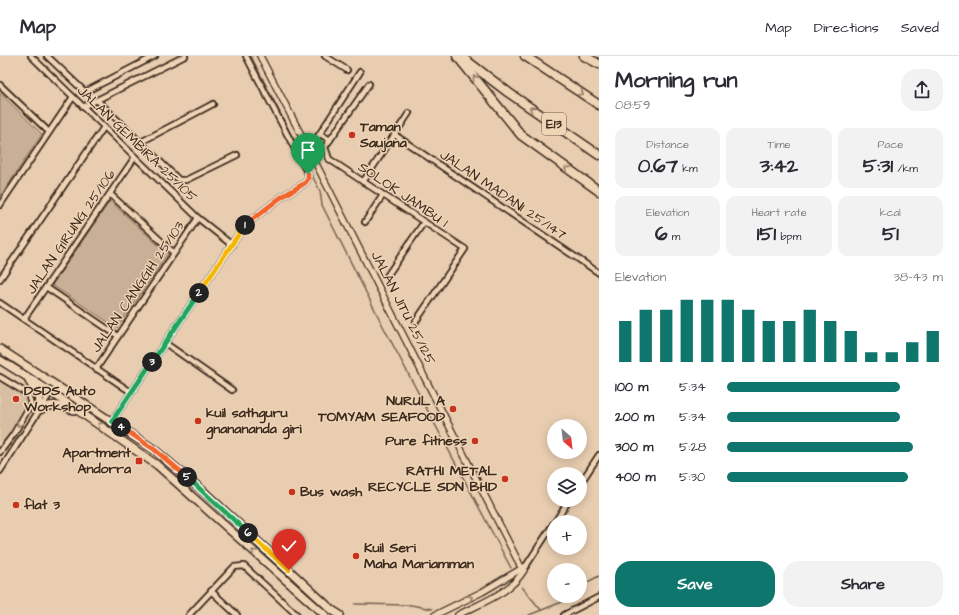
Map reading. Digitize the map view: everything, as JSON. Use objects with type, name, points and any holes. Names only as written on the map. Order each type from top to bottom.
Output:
[{"type":"highway","points":[[457,56],[521,135],[599,191]]},
{"type":"highway","name":"E13","points":[[460,56],[509,93],[599,155]]},
{"type":"highway","points":[[525,56],[599,105]]},
{"type":"highway","points":[[584,56],[599,64]]},
{"type":"main road","points":[[0,349],[50,386],[51,392]]},
{"type":"main road","points":[[0,360],[82,412],[157,465]]},
{"type":"main road","points":[[17,361],[112,421],[161,455],[202,490],[332,610],[340,615]]},
{"type":"main road","points":[[20,373],[33,386],[38,395],[40,410],[48,405],[54,405],[82,412]]},
{"type":"main road","points":[[112,421],[115,430],[157,465],[325,615]]},
{"type":"street","name":"JALAN GEMBIRA 25/105","points":[[31,56],[198,218],[232,244]]},
{"type":"street","points":[[47,56],[85,92],[155,56]]},
{"type":"street","points":[[172,56],[174,61]]},
{"type":"street","points":[[83,107],[185,56]]},
{"type":"street","points":[[112,421],[245,225],[280,198],[305,183],[308,179],[308,174],[246,56]]},
{"type":"street","name":"JALAN JITU 25/125","points":[[260,56],[523,569]]},
{"type":"street","points":[[325,56],[347,70]]},
{"type":"street","points":[[309,150],[360,72]]},
{"type":"street","points":[[320,134],[330,140],[369,84]]},
{"type":"street","points":[[0,85],[49,132]]},
{"type":"street","points":[[0,205],[73,97]]},
{"type":"street","points":[[97,100],[139,143],[179,180],[186,180],[237,155]]},
{"type":"street","points":[[139,143],[212,104]]},
{"type":"street","points":[[363,182],[409,113]]},
{"type":"street","points":[[0,279],[104,127]]},
{"type":"street","name":"JALAN MADANI 25/147","points":[[395,135],[599,274]]},
{"type":"street","name":"SOLOK JAMBU 1","points":[[330,140],[325,147],[329,159],[465,249],[416,321]]},
{"type":"street","name":"JALAN GIRUNG 25/106","points":[[24,319],[135,157]]},
{"type":"street","points":[[110,194],[174,253]]},
{"type":"street","points":[[365,222],[383,195]]},
{"type":"street","name":"JALAN CANGGIH 25/103","points":[[96,369],[198,218]]},
{"type":"street","points":[[387,276],[424,222]]},
{"type":"street","points":[[46,287],[118,336]]},
{"type":"street","points":[[0,303],[131,392]]},
{"type":"street","points":[[165,343],[232,390]]},
{"type":"street","points":[[0,377],[28,394],[31,404],[13,435],[0,452]]},
{"type":"street","points":[[0,471],[51,392]]},
{"type":"street","points":[[587,473],[599,455]]},
{"type":"street","points":[[458,615],[501,592],[514,583],[547,533]]},
{"type":"street","points":[[189,615],[234,567],[244,566],[297,615]]},
{"type":"street","points":[[435,615],[482,592],[523,569]]},
{"type":"street","points":[[211,591],[237,615]]},
{"type":"street","points":[[564,615],[599,597]]},
{"type":"shaded area","points":[[0,93],[42,134],[0,197]]},
{"type":"shaded area","points":[[110,201],[168,254],[117,328],[52,285]]},
{"type":"shaded area","points":[[0,380],[26,396],[28,403],[11,434],[0,448]]},
{"type":"waterway","points":[[251,56],[320,191],[322,205],[384,328],[511,568]]},
{"type":"waterway","points":[[587,582],[599,576]]},
{"type":"waterway","points":[[522,587],[541,610]]},
{"type":"waterway","points":[[529,615],[559,603]]},
{"type":"waterway","points":[[355,604],[411,605],[432,609]]},
{"type":"place","name":"Taman Saujana","points":[[352,135]]},
{"type":"place","name":"DSDS Auto Workshop","points":[[16,399]]},
{"type":"place","name":"NURUL A TOMYAM SEAFOOD","points":[[453,409]]},
{"type":"place","name":"kuil sathguru gnanananda giri","points":[[198,421]]},
{"type":"place","name":"Pure fitness","points":[[475,441]]},
{"type":"place","name":"Apartment Andorra","points":[[139,461]]},
{"type":"place","name":"RATHI METAL RECYCLE SDN BHD","points":[[505,479]]},
{"type":"place","name":"Bus wash","points":[[292,492]]},
{"type":"place","name":"flat 3","points":[[16,505]]},
{"type":"place","name":"Kuil Seri Maha Mariamman","points":[[356,556]]},
{"type":"route","points":[[289,570],[202,490],[155,450],[112,421],[245,225],[280,198],[305,183],[308,179],[308,174]]}]
